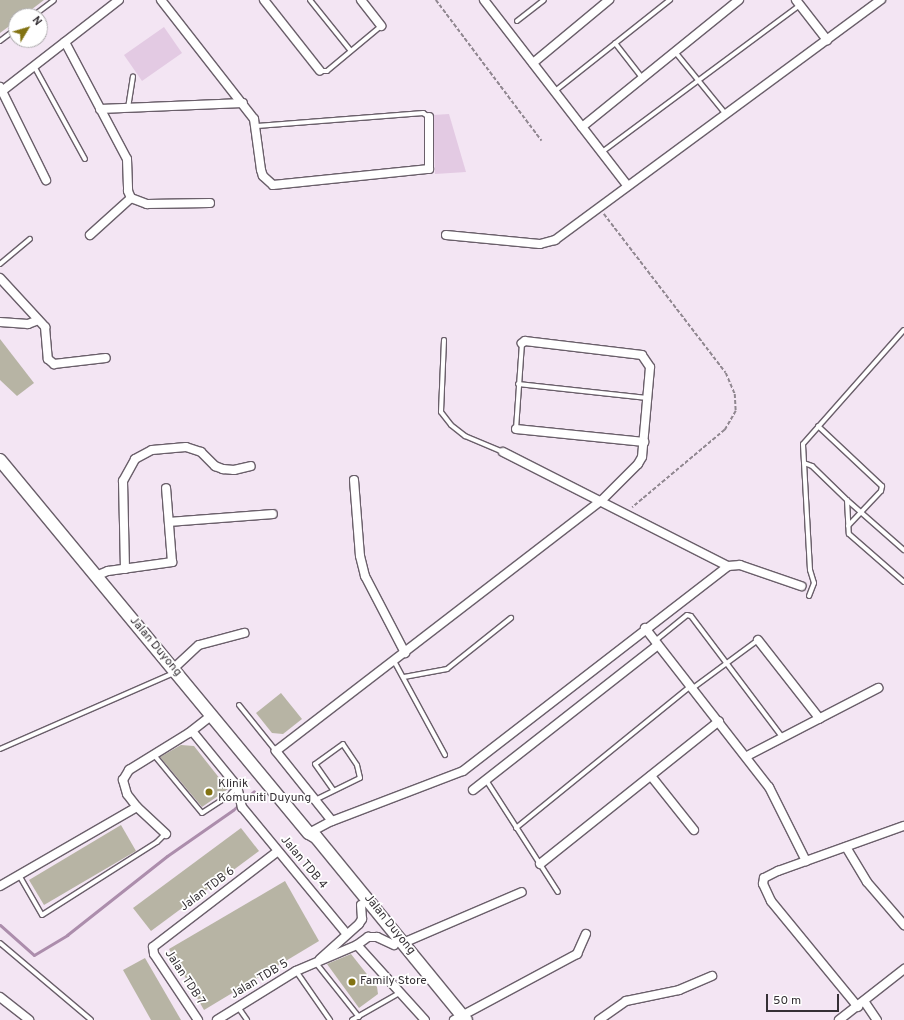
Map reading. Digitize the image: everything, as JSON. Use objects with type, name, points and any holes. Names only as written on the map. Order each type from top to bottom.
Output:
[{"type":"main road","name":"Jalan Duyong","points":[[0,460],[309,834],[316,837],[458,1019]]},
{"type":"main road","name":"Jalan Duyong","points":[[309,834],[309,841],[361,905],[398,944]]},
{"type":"street","points":[[161,0],[243,103],[257,126],[263,176],[273,185],[429,168],[429,117]]},
{"type":"street","points":[[264,0],[320,71]]},
{"type":"street","points":[[361,0],[381,26]]},
{"type":"street","points":[[533,63],[609,0]]},
{"type":"street","points":[[582,127],[676,53],[739,0]]},
{"type":"street","points":[[446,235],[540,244],[555,240],[584,220],[725,113],[881,0]]},
{"type":"street","points":[[46,180],[1,89],[34,66],[115,1]]},
{"type":"street","points":[[486,1],[554,92],[628,186]]},
{"type":"street","points":[[798,3],[827,40]]},
{"type":"street","points":[[65,42],[126,159],[128,191],[131,198],[147,204],[210,204]]},
{"type":"street","points":[[100,109],[243,103]]},
{"type":"street","points":[[90,235],[131,198]]},
{"type":"street","points":[[0,278],[36,320],[45,328],[48,359],[54,364],[106,358]]},
{"type":"street","points":[[0,322],[28,324],[36,320]]},
{"type":"street","points":[[332,821],[276,751],[404,653],[605,503],[638,464],[642,457],[650,368],[639,353],[525,341],[522,343]]},
{"type":"street","points":[[516,429],[644,442]]},
{"type":"street","points":[[125,569],[123,481],[135,459],[152,450],[186,447],[201,452],[215,466],[223,470],[234,470],[252,466]]},
{"type":"street","points":[[503,452],[728,566]]},
{"type":"street","points":[[354,480],[364,572],[404,653]]},
{"type":"street","points":[[96,576],[125,569],[172,562],[166,488]]},
{"type":"street","points":[[169,522],[273,514]]},
{"type":"street","points":[[309,834],[332,821],[463,771],[645,628],[728,566],[740,565],[801,586]]},
{"type":"street","points":[[645,628],[747,756],[769,787],[806,861]]},
{"type":"street","points":[[174,671],[199,645],[244,633]]},
{"type":"street","points":[[758,640],[820,719]]},
{"type":"street","points":[[473,790],[657,643]]},
{"type":"street","points":[[747,756],[878,688]]},
{"type":"street","points":[[166,834],[137,807],[127,794],[123,780],[130,770],[192,731],[211,716]]},
{"type":"street","points":[[540,864],[719,721]]},
{"type":"street","points":[[192,731],[237,786]]},
{"type":"street","points":[[651,776],[694,830]]},
{"type":"street","name":"Jalan TDB 4","points":[[237,786],[241,803],[277,852],[346,934]]},
{"type":"street","points":[[0,886],[137,807]]},
{"type":"street","points":[[878,1020],[861,1004],[766,892],[763,884],[769,875],[904,826]]},
{"type":"street","points":[[846,847],[867,882],[904,925]]},
{"type":"street","name":"Jalan TDB 6","points":[[153,947],[277,852]]},
{"type":"street","points":[[398,944],[522,892]]},
{"type":"street","points":[[316,963],[362,919],[361,905]]},
{"type":"street","points":[[458,1019],[577,954],[586,934]]},
{"type":"street","name":"Jalan TDB 5","points":[[217,1020],[296,971],[372,937],[398,944]]},
{"type":"street","points":[[357,945],[401,992],[424,1020]]},
{"type":"street","name":"Jalan TDB 7","points":[[153,947],[154,954],[198,1020]]},
{"type":"street","points":[[839,1020],[904,969]]},
{"type":"street","points":[[599,1020],[626,1001],[674,991],[712,976]]},
{"type":"street","points":[[0,997],[29,1020]]},
{"type":"lane","points":[[44,8],[54,0]]},
{"type":"lane","points":[[310,0],[351,51]]},
{"type":"lane","points":[[517,21],[544,0]]},
{"type":"lane","points":[[554,92],[670,0]]},
{"type":"lane","points":[[602,152],[798,3]]},
{"type":"lane","points":[[320,71],[327,71],[381,26]]},
{"type":"lane","points":[[615,43],[643,79]]},
{"type":"lane","points":[[676,53],[725,113]]},
{"type":"lane","points":[[34,66],[85,159]]},
{"type":"lane","points":[[128,108],[133,76]]},
{"type":"lane","points":[[257,126],[423,113],[429,117]]},
{"type":"lane","points":[[0,264],[30,239]]},
{"type":"lane","points":[[809,596],[814,583],[810,570],[803,444],[904,330]]},
{"type":"lane","points":[[444,340],[441,412],[451,425],[464,436],[503,452]]},
{"type":"lane","points":[[516,429],[522,343]]},
{"type":"lane","points":[[518,384],[648,398]]},
{"type":"lane","points":[[818,426],[882,486],[881,492],[848,527]]},
{"type":"lane","points":[[804,463],[812,466],[847,500],[904,550]]},
{"type":"lane","points":[[847,500],[848,532],[854,540],[904,582]]},
{"type":"lane","points":[[657,643],[689,615],[783,738]]},
{"type":"lane","points":[[404,677],[447,669],[511,618]]},
{"type":"lane","points":[[516,828],[692,687],[758,640]]},
{"type":"lane","points":[[394,661],[445,755]]},
{"type":"lane","points":[[0,749],[174,671]]},
{"type":"lane","points":[[239,705],[276,751]]},
{"type":"lane","points":[[315,800],[360,778],[357,765],[345,746],[341,744],[315,764],[333,790]]},
{"type":"lane","points":[[154,754],[202,813],[228,796],[237,786]]},
{"type":"lane","points":[[486,780],[558,892]]},
{"type":"lane","points":[[19,875],[42,915],[157,842],[166,834]]},
{"type":"lane","points":[[0,943],[91,1020]]},
{"type":"lane","points":[[316,963],[359,1017]]},
{"type":"lane","points":[[296,971],[330,1020]]},
{"type":"lane","points":[[352,1020],[401,992]]},
{"type":"lane","points":[[238,1007],[246,1020]]},
{"type":"path","points":[[436,0],[542,141]]},
{"type":"path","points":[[597,210],[726,373],[735,394],[736,411],[725,430],[624,512]]},
{"type":"shaded area","points":[[164,27],[182,53],[142,81],[124,55]]},
{"type":"shaded area","points":[[449,114],[466,172],[435,174],[433,115]]},
{"type":"building","points":[[0,0],[44,0],[34,8],[8,8],[8,27],[0,33]]},
{"type":"building","points":[[0,339],[34,383],[17,396],[0,380]]},
{"type":"building","points":[[281,693],[302,719],[283,734],[272,733],[256,713]]},
{"type":"building","points":[[181,745],[194,746],[228,789],[202,807],[160,757]]},
{"type":"building","points":[[121,825],[136,851],[44,905],[29,880]]},
{"type":"building","points":[[241,828],[259,851],[151,931],[133,908]]},
{"type":"building","points":[[285,881],[319,941],[204,1010],[169,949]]},
{"type":"building","points":[[351,954],[377,987],[378,994],[359,1008],[327,964]]},
{"type":"building","points":[[145,958],[181,1020],[151,1020],[123,970]]},
{"type":"waterway","points":[[0,925],[34,955],[67,935],[167,856],[233,810],[254,791]]},
{"type":"place","name":"Klinik Komuniti Duyung","points":[[209,792]]},
{"type":"place","name":"Family Store","points":[[352,982]]}]
